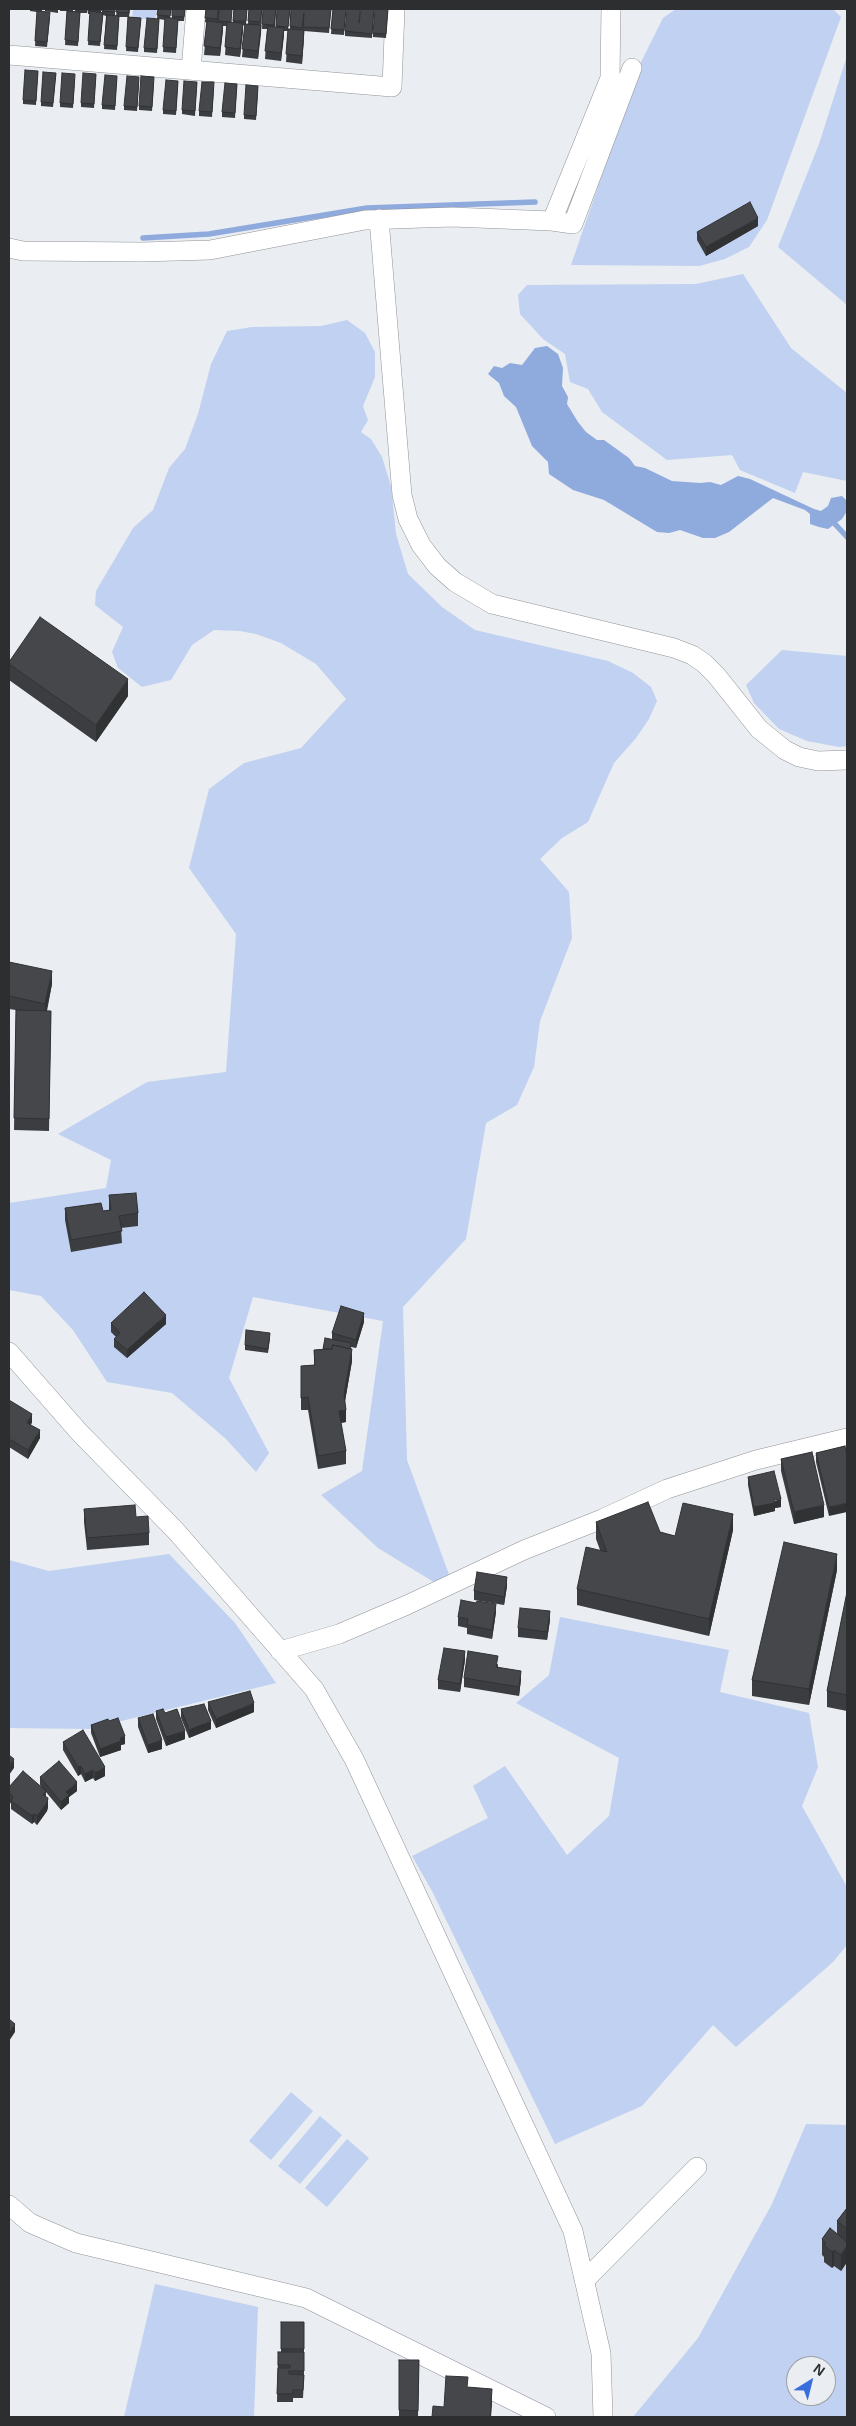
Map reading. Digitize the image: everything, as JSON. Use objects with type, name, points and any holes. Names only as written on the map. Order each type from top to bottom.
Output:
[{"type":"street","points":[[191,70],[196,9]]},
{"type":"street","points":[[9,55],[392,87],[396,9]]},
{"type":"street","points":[[552,221],[610,78],[611,9]]},
{"type":"street","points":[[9,248],[23,251],[142,252],[210,250],[378,219],[452,217],[552,221],[573,224],[632,68]]},
{"type":"street","points":[[378,219],[402,495],[408,519],[421,544],[437,566],[455,582],[492,604],[674,648],[692,655],[704,663],[716,675],[759,729],[785,750],[799,757],[818,761],[847,760]]},
{"type":"street","points":[[9,1352],[78,1432],[175,1530],[314,1689],[354,1759],[573,2231],[601,2353],[603,2417]]},
{"type":"street","points":[[280,1650],[339,1634],[524,1550],[602,1519],[667,1489],[756,1460],[847,1438]]},
{"type":"street","points":[[585,2280],[697,2167]]},
{"type":"street","points":[[9,2205],[30,2223],[76,2243],[306,2298],[546,2417]]},
{"type":"street","points":[[9,2223],[30,2223]]},
{"type":"shaded area","points":[[133,9],[157,9],[155,20],[132,18]]},
{"type":"shaded area","points":[[676,9],[833,9],[841,17],[767,220],[749,247],[725,259],[699,266],[571,265],[641,62],[663,18]]},
{"type":"shaded area","points":[[847,56],[847,305],[778,247],[819,144]]},
{"type":"shaded area","points":[[743,274],[791,348],[847,393],[847,481],[803,472],[795,493],[740,470],[732,455],[667,460],[602,412],[588,389],[570,382],[565,354],[543,339],[520,314],[518,295],[527,285],[696,284]]},
{"type":"shaded area","points":[[347,320],[365,333],[375,352],[375,377],[363,406],[368,420],[361,432],[371,439],[382,457],[391,486],[396,534],[408,574],[442,607],[475,630],[608,661],[633,673],[651,687],[657,701],[649,719],[636,738],[614,763],[588,822],[562,838],[540,859],[569,892],[572,938],[540,1021],[534,1067],[517,1105],[486,1123],[466,1239],[403,1307],[407,1460],[451,1580],[437,1584],[378,1548],[321,1495],[362,1471],[383,1321],[253,1297],[229,1378],[269,1453],[256,1472],[226,1439],[172,1393],[107,1382],[73,1330],[41,1296],[9,1290],[9,1203],[106,1188],[111,1160],[58,1134],[147,1082],[226,1072],[236,934],[189,868],[209,789],[244,763],[301,748],[346,699],[316,664],[281,643],[256,634],[240,631],[214,630],[192,645],[171,680],[142,687],[118,668],[112,652],[123,627],[95,605],[96,591],[133,528],[153,510],[169,468],[185,449],[198,414],[211,364],[227,331],[252,327],[321,326]]},
{"type":"shaded area","points":[[547,346],[558,354],[563,368],[562,386],[568,397],[567,404],[578,422],[586,432],[597,440],[604,440],[629,458],[635,466],[645,468],[672,481],[710,482],[721,485],[738,476],[750,479],[821,511],[828,506],[831,498],[842,496],[846,500],[847,511],[842,519],[828,529],[810,524],[810,514],[805,510],[773,498],[729,532],[715,538],[703,538],[680,530],[669,533],[657,532],[604,500],[573,490],[549,474],[548,462],[532,446],[516,407],[504,396],[499,383],[488,374],[494,366],[502,368],[510,363],[522,365],[535,348]]},
{"type":"shaded area","points":[[782,650],[847,656],[847,746],[839,747],[807,741],[779,729],[754,703],[746,685]]},
{"type":"shaded area","points":[[169,1554],[235,1623],[276,1683],[89,1729],[9,1728],[9,1560],[49,1571]]},
{"type":"shaded area","points":[[560,1617],[729,1650],[720,1692],[809,1713],[818,1767],[802,1806],[847,1887],[847,1945],[833,1962],[736,2047],[713,2025],[642,2106],[555,2144],[432,1891],[412,1856],[488,1818],[473,1786],[505,1766],[567,1855],[609,1816],[619,1758],[516,1703],[549,1675]]},
{"type":"shaded area","points":[[291,2092],[313,2111],[271,2160],[249,2141]]},
{"type":"shaded area","points":[[320,2116],[342,2135],[300,2184],[278,2166]]},
{"type":"shaded area","points":[[806,2124],[847,2125],[847,2417],[633,2417],[698,2338],[772,2204]]},
{"type":"shaded area","points":[[347,2139],[369,2158],[327,2207],[305,2188]]},
{"type":"shaded area","points":[[155,2284],[258,2307],[254,2417],[124,2417]]},
{"type":"building","points":[[101,9],[101,11],[88,10]]},
{"type":"building","points":[[102,9],[115,9],[115,12],[102,11]]},
{"type":"building","points":[[117,9],[129,9],[129,13],[116,12]]},
{"type":"building","points":[[158,9],[171,9],[170,16],[157,15]]},
{"type":"building","points":[[172,9],[185,9],[184,17],[172,16]]},
{"type":"building","points":[[206,9],[218,9],[218,19],[205,18]]},
{"type":"building","points":[[219,9],[232,9],[231,22],[218,21]]},
{"type":"building","points":[[234,9],[247,9],[246,21],[233,21]]},
{"type":"building","points":[[249,9],[262,9],[260,22],[248,21]]},
{"type":"building","points":[[263,9],[276,9],[274,25],[262,24]]},
{"type":"building","points":[[277,9],[290,9],[288,27],[276,26]]},
{"type":"building","points":[[291,9],[331,9],[329,28],[303,27],[304,13],[302,28],[290,26]]},
{"type":"building","points":[[333,9],[346,9],[344,30],[331,29]]},
{"type":"building","points":[[347,9],[360,9],[359,23],[361,9],[374,9],[372,34],[345,31]]},
{"type":"building","points":[[375,9],[388,9],[386,34],[373,33]]},
{"type":"building","points":[[37,11],[50,12],[47,42],[35,41]]},
{"type":"building","points":[[67,11],[80,12],[78,42],[65,40]]},
{"type":"building","points":[[90,11],[103,13],[100,42],[88,41]]},
{"type":"building","points":[[107,15],[119,16],[117,46],[104,45]]},
{"type":"building","points":[[128,17],[141,18],[138,48],[126,47]]},
{"type":"building","points":[[165,17],[178,19],[176,48],[163,47]]},
{"type":"building","points":[[147,18],[159,19],[157,49],[144,48]]},
{"type":"building","points":[[207,21],[223,23],[220,48],[204,46]]},
{"type":"building","points":[[227,22],[243,23],[240,49],[225,47]]},
{"type":"building","points":[[245,24],[261,25],[258,51],[242,49]]},
{"type":"building","points":[[268,26],[284,28],[281,53],[265,51]]},
{"type":"building","points":[[288,29],[304,30],[302,56],[286,54]]},
{"type":"building","points":[[25,70],[38,71],[36,101],[23,100]]},
{"type":"building","points":[[43,72],[56,73],[53,103],[41,102]]},
{"type":"building","points":[[62,73],[75,74],[73,104],[60,103]]},
{"type":"building","points":[[83,73],[96,74],[94,104],[81,103]]},
{"type":"building","points":[[105,75],[117,76],[115,106],[102,105]]},
{"type":"building","points":[[127,76],[139,77],[137,107],[124,106]]},
{"type":"building","points":[[141,76],[154,77],[152,107],[139,106]]},
{"type":"building","points":[[166,80],[178,81],[176,111],[163,110]]},
{"type":"building","points":[[184,81],[197,82],[195,111],[182,110]]},
{"type":"building","points":[[202,82],[214,82],[212,112],[199,111]]},
{"type":"building","points":[[225,83],[237,84],[235,113],[222,112]]},
{"type":"building","points":[[246,85],[258,86],[256,116],[244,115]]},
{"type":"building","points":[[750,202],[758,218],[706,247],[697,232]]},
{"type":"building","points":[[40,617],[128,679],[96,725],[9,664]]},
{"type":"building","points":[[9,962],[52,971],[45,1004],[9,996]]},
{"type":"building","points":[[16,1010],[51,1011],[49,1119],[14,1118]]},
{"type":"building","points":[[136,1193],[138,1213],[119,1216],[122,1231],[71,1240],[65,1208],[101,1203],[103,1211],[111,1210],[109,1195]]},
{"type":"building","points":[[144,1292],[166,1315],[127,1350],[114,1339],[120,1333],[111,1323]]},
{"type":"building","points":[[341,1306],[364,1313],[356,1340],[332,1333]]},
{"type":"building","points":[[246,1330],[270,1333],[268,1349],[245,1345]]},
{"type":"building","points":[[325,1338],[351,1343],[350,1349],[333,1345],[332,1349],[323,1349]]},
{"type":"building","points":[[333,1345],[352,1349],[344,1395],[346,1410],[339,1411],[346,1451],[318,1456],[308,1397],[301,1398],[301,1366],[315,1365],[314,1350],[332,1349]]},
{"type":"building","points":[[9,1400],[32,1414],[27,1423],[40,1430],[28,1450],[9,1439]]},
{"type":"building","points":[[845,1446],[847,1456],[847,1503],[829,1507],[816,1453]]},
{"type":"building","points":[[812,1452],[824,1505],[794,1512],[781,1459]]},
{"type":"building","points":[[774,1471],[781,1499],[774,1500],[775,1503],[754,1507],[748,1477]]},
{"type":"building","points":[[648,1502],[660,1532],[675,1536],[683,1503],[733,1514],[709,1619],[577,1589],[586,1547],[607,1552],[596,1522]]},
{"type":"building","points":[[135,1505],[136,1517],[148,1516],[149,1533],[87,1538],[84,1509]]},
{"type":"building","points":[[784,1542],[837,1554],[809,1689],[752,1680]]},
{"type":"building","points":[[477,1572],[507,1577],[504,1597],[474,1591]]},
{"type":"building","points":[[847,1592],[847,1695],[827,1691]]},
{"type":"building","points":[[461,1600],[496,1604],[492,1630],[467,1625],[468,1619],[458,1617]]},
{"type":"building","points":[[520,1608],[550,1611],[547,1632],[518,1628]]},
{"type":"building","points":[[444,1648],[465,1651],[460,1684],[438,1680]]},
{"type":"building","points":[[468,1651],[498,1656],[496,1667],[521,1671],[519,1687],[464,1678]]},
{"type":"building","points":[[250,1691],[254,1703],[216,1719],[208,1702]]},
{"type":"building","points":[[204,1704],[211,1721],[189,1730],[181,1709]]},
{"type":"building","points":[[163,1709],[165,1713],[177,1709],[185,1731],[166,1737],[156,1711]]},
{"type":"building","points":[[153,1714],[162,1740],[148,1745],[138,1718]]},
{"type":"building","points":[[118,1718],[125,1736],[120,1738],[121,1741],[100,1749],[91,1725],[108,1719],[109,1721]]},
{"type":"building","points":[[83,1730],[105,1767],[95,1773],[93,1770],[85,1774],[81,1766],[78,1767],[63,1742]]},
{"type":"building","points":[[9,1755],[14,1759],[9,1766]]},
{"type":"building","points":[[59,1761],[77,1782],[66,1792],[69,1795],[61,1802],[40,1777]]},
{"type":"building","points":[[23,1771],[46,1791],[43,1795],[48,1798],[47,1803],[37,1816],[34,1814],[32,1816],[11,1801],[13,1798],[9,1793],[9,1787]]},
{"type":"building","points":[[9,2019],[15,2024],[9,2032]]},
{"type":"building","points":[[847,2208],[847,2229],[837,2221]]},
{"type":"building","points":[[830,2228],[847,2242],[847,2246],[841,2255],[834,2250],[832,2252],[824,2245],[826,2243],[822,2239]]},
{"type":"building","points":[[281,2322],[304,2322],[304,2349],[281,2349]]},
{"type":"building","points":[[278,2352],[304,2352],[304,2371],[289,2371],[289,2374],[304,2375],[303,2390],[293,2390],[293,2394],[277,2394],[278,2368],[290,2368],[290,2365],[278,2365]]},
{"type":"building","points":[[399,2360],[419,2360],[418,2411],[399,2410]]},
{"type":"building","points":[[446,2376],[468,2377],[467,2387],[492,2389],[490,2417],[432,2417],[433,2406],[444,2407]]},
{"type":"waterway","points":[[143,238],[209,234],[367,208],[535,202]]},
{"type":"waterway","points":[[835,524],[847,537]]}]
